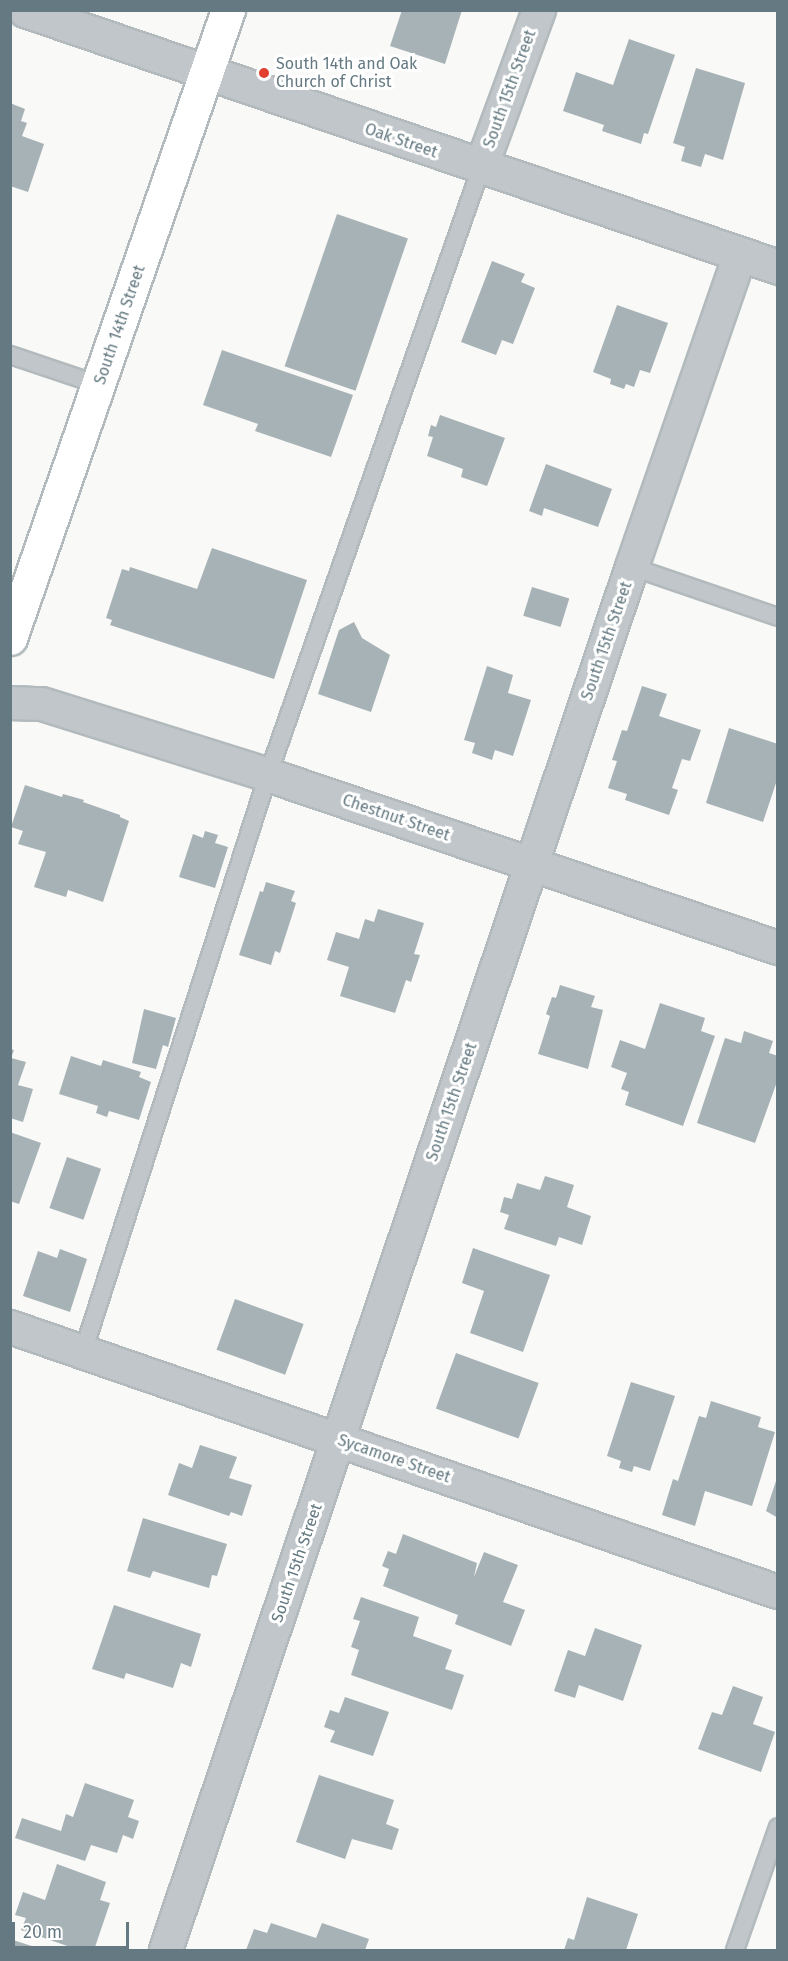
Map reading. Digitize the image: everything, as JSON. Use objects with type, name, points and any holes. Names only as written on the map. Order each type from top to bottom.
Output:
[{"type":"main road","name":"South 14th Street","points":[[10,638],[228,10]]},
{"type":"street","name":"Oak Street","points":[[25,10],[481,168],[777,267]]},
{"type":"street","name":"South 15th Street","points":[[481,168],[539,10]]},
{"type":"street","name":"South 15th Street","points":[[166,1950],[632,567],[740,255]]},
{"type":"street","name":"Chestnut Street","points":[[10,703],[42,704],[268,775],[777,948]]},
{"type":"street","name":"Sycamore Street","points":[[10,1327],[777,1592]]},
{"type":"lane","points":[[83,1352],[268,775],[481,168]]},
{"type":"lane","points":[[10,355],[99,385]]},
{"type":"lane","points":[[632,567],[777,617]]},
{"type":"lane","points":[[735,1950],[777,1827]]},
{"type":"building","points":[[402,10],[462,10],[445,64],[390,46]]},
{"type":"building","points":[[629,39],[675,55],[648,134],[644,133],[641,144],[602,131],[604,125],[563,111],[576,72],[613,85]]},
{"type":"building","points":[[696,68],[745,83],[723,160],[705,154],[701,167],[681,161],[685,147],[673,143]]},
{"type":"building","points":[[10,103],[25,109],[21,121],[27,123],[22,136],[44,144],[28,192],[10,186]]},
{"type":"building","points":[[337,214],[408,238],[355,391],[285,366]]},
{"type":"building","points":[[492,261],[525,274],[521,282],[535,288],[513,344],[502,340],[496,355],[461,342]]},
{"type":"building","points":[[617,305],[668,323],[650,373],[640,370],[634,387],[626,384],[624,389],[610,384],[611,379],[593,372]]},
{"type":"building","points":[[222,350],[353,395],[331,457],[255,431],[258,424],[203,405]]},
{"type":"building","points":[[440,415],[505,438],[487,486],[461,477],[463,469],[427,456],[433,437],[428,436],[431,425],[436,427]]},
{"type":"building","points":[[546,464],[612,489],[598,527],[544,508],[542,516],[529,511]]},
{"type":"building","points":[[212,548],[307,580],[274,679],[110,625],[112,620],[106,618],[122,569],[129,571],[130,567],[197,589]]},
{"type":"building","points":[[532,587],[569,598],[561,627],[523,616]]},
{"type":"building","points":[[354,622],[362,638],[390,655],[371,712],[318,694],[339,630]]},
{"type":"building","points":[[487,666],[513,675],[508,693],[531,700],[513,756],[495,750],[492,760],[472,753],[475,743],[464,740]]},
{"type":"building","points":[[642,686],[667,694],[659,716],[701,730],[690,761],[682,759],[672,788],[678,790],[669,815],[625,800],[627,794],[608,788],[617,761],[612,760],[622,730],[627,731]]},
{"type":"building","points":[[729,728],[778,744],[778,777],[763,822],[706,803]]},
{"type":"building","points":[[25,785],[62,797],[63,794],[84,800],[83,802],[120,815],[129,821],[103,902],[68,890],[66,897],[34,887],[46,852],[18,844],[23,831],[11,827]]},
{"type":"building","points":[[205,831],[218,835],[215,843],[228,847],[215,888],[179,877],[193,834],[203,838]]},
{"type":"building","points":[[266,882],[295,891],[291,901],[296,903],[280,953],[275,951],[271,965],[239,955],[260,891],[263,892]]},
{"type":"building","points":[[378,909],[424,923],[414,954],[420,955],[411,982],[406,980],[395,1013],[340,996],[349,967],[327,960],[336,932],[359,939],[365,919],[374,922]]},
{"type":"building","points":[[560,985],[595,996],[591,1007],[603,1010],[588,1069],[538,1054],[550,1016],[546,1014],[552,997],[556,998]]},
{"type":"building","points":[[660,1003],[705,1018],[701,1031],[715,1036],[683,1126],[625,1105],[629,1092],[621,1089],[627,1073],[611,1067],[620,1040],[645,1049]]},
{"type":"building","points":[[144,1009],[176,1018],[168,1047],[163,1045],[156,1069],[132,1063]]},
{"type":"building","points":[[744,1031],[773,1041],[769,1053],[778,1056],[778,1079],[755,1143],[697,1123],[725,1038],[741,1043]]},
{"type":"building","points":[[10,1049],[14,1050],[11,1058],[26,1062],[18,1085],[33,1089],[23,1122],[10,1118]]},
{"type":"building","points":[[71,1056],[101,1066],[103,1060],[141,1072],[139,1077],[151,1082],[139,1120],[109,1111],[107,1117],[96,1113],[98,1106],[59,1094]]},
{"type":"building","points":[[10,1132],[41,1143],[19,1204],[10,1201]]},
{"type":"building","points":[[67,1157],[101,1169],[83,1220],[49,1208]]},
{"type":"building","points":[[545,1176],[574,1185],[567,1207],[591,1216],[582,1245],[559,1237],[556,1246],[504,1229],[509,1215],[500,1212],[504,1197],[512,1199],[517,1183],[540,1190]]},
{"type":"building","points":[[473,1248],[550,1275],[523,1352],[470,1333],[484,1291],[462,1283]]},
{"type":"building","points":[[60,1249],[87,1259],[70,1312],[23,1296],[38,1251],[57,1258]]},
{"type":"building","points":[[235,1299],[304,1324],[285,1375],[217,1350]]},
{"type":"building","points":[[456,1353],[539,1383],[519,1439],[436,1408]]},
{"type":"building","points":[[631,1382],[675,1396],[650,1471],[634,1466],[632,1472],[619,1468],[621,1461],[607,1456]]},
{"type":"building","points":[[711,1401],[761,1417],[758,1427],[775,1432],[752,1506],[705,1491],[695,1526],[662,1515],[673,1479],[678,1481],[699,1416],[706,1418]]},
{"type":"building","points":[[200,1445],[237,1457],[229,1478],[252,1485],[242,1516],[231,1512],[229,1516],[168,1495],[179,1463],[192,1468]]},
{"type":"building","points":[[778,1478],[778,1518],[766,1511]]},
{"type":"building","points":[[143,1518],[227,1544],[217,1576],[212,1575],[209,1588],[153,1571],[150,1578],[127,1571]]},
{"type":"building","points":[[403,1534],[477,1563],[474,1577],[484,1552],[518,1565],[503,1602],[525,1610],[511,1646],[455,1624],[458,1615],[383,1586],[389,1569],[382,1566],[388,1551],[396,1554]]},
{"type":"building","points":[[361,1597],[419,1617],[413,1636],[452,1650],[445,1669],[464,1675],[452,1710],[351,1675],[359,1650],[351,1647],[360,1621],[353,1619]]},
{"type":"building","points":[[114,1605],[201,1634],[191,1667],[181,1663],[173,1688],[126,1673],[124,1679],[92,1669]]},
{"type":"building","points":[[595,1628],[642,1645],[623,1701],[579,1685],[575,1698],[554,1691],[568,1650],[585,1656]]},
{"type":"building","points":[[733,1686],[763,1697],[753,1724],[775,1732],[761,1772],[698,1749],[712,1712],[722,1715]]},
{"type":"building","points":[[345,1697],[389,1712],[373,1756],[330,1742],[335,1731],[324,1727],[330,1710],[339,1713]]},
{"type":"building","points":[[319,1775],[394,1800],[386,1824],[399,1829],[392,1850],[352,1839],[345,1859],[296,1842]]},
{"type":"building","points":[[85,1783],[134,1800],[128,1817],[139,1821],[133,1839],[123,1835],[117,1853],[91,1845],[85,1861],[15,1838],[22,1818],[61,1831],[66,1814],[73,1817]]},
{"type":"building","points":[[57,1864],[106,1882],[100,1900],[110,1903],[94,1950],[79,1950],[21,1930],[26,1918],[15,1915],[23,1892],[45,1900]]},
{"type":"building","points":[[587,1897],[638,1914],[626,1950],[564,1950],[568,1938],[574,1940]]},
{"type":"building","points":[[271,1923],[316,1938],[322,1923],[369,1939],[365,1950],[246,1950],[254,1929],[267,1933]]},
{"type":"building","points":[[10,1939],[44,1950],[10,1950]]},
{"type":"place","name":"South 14th and Oak Church of Christ","points":[[264,73]]}]
